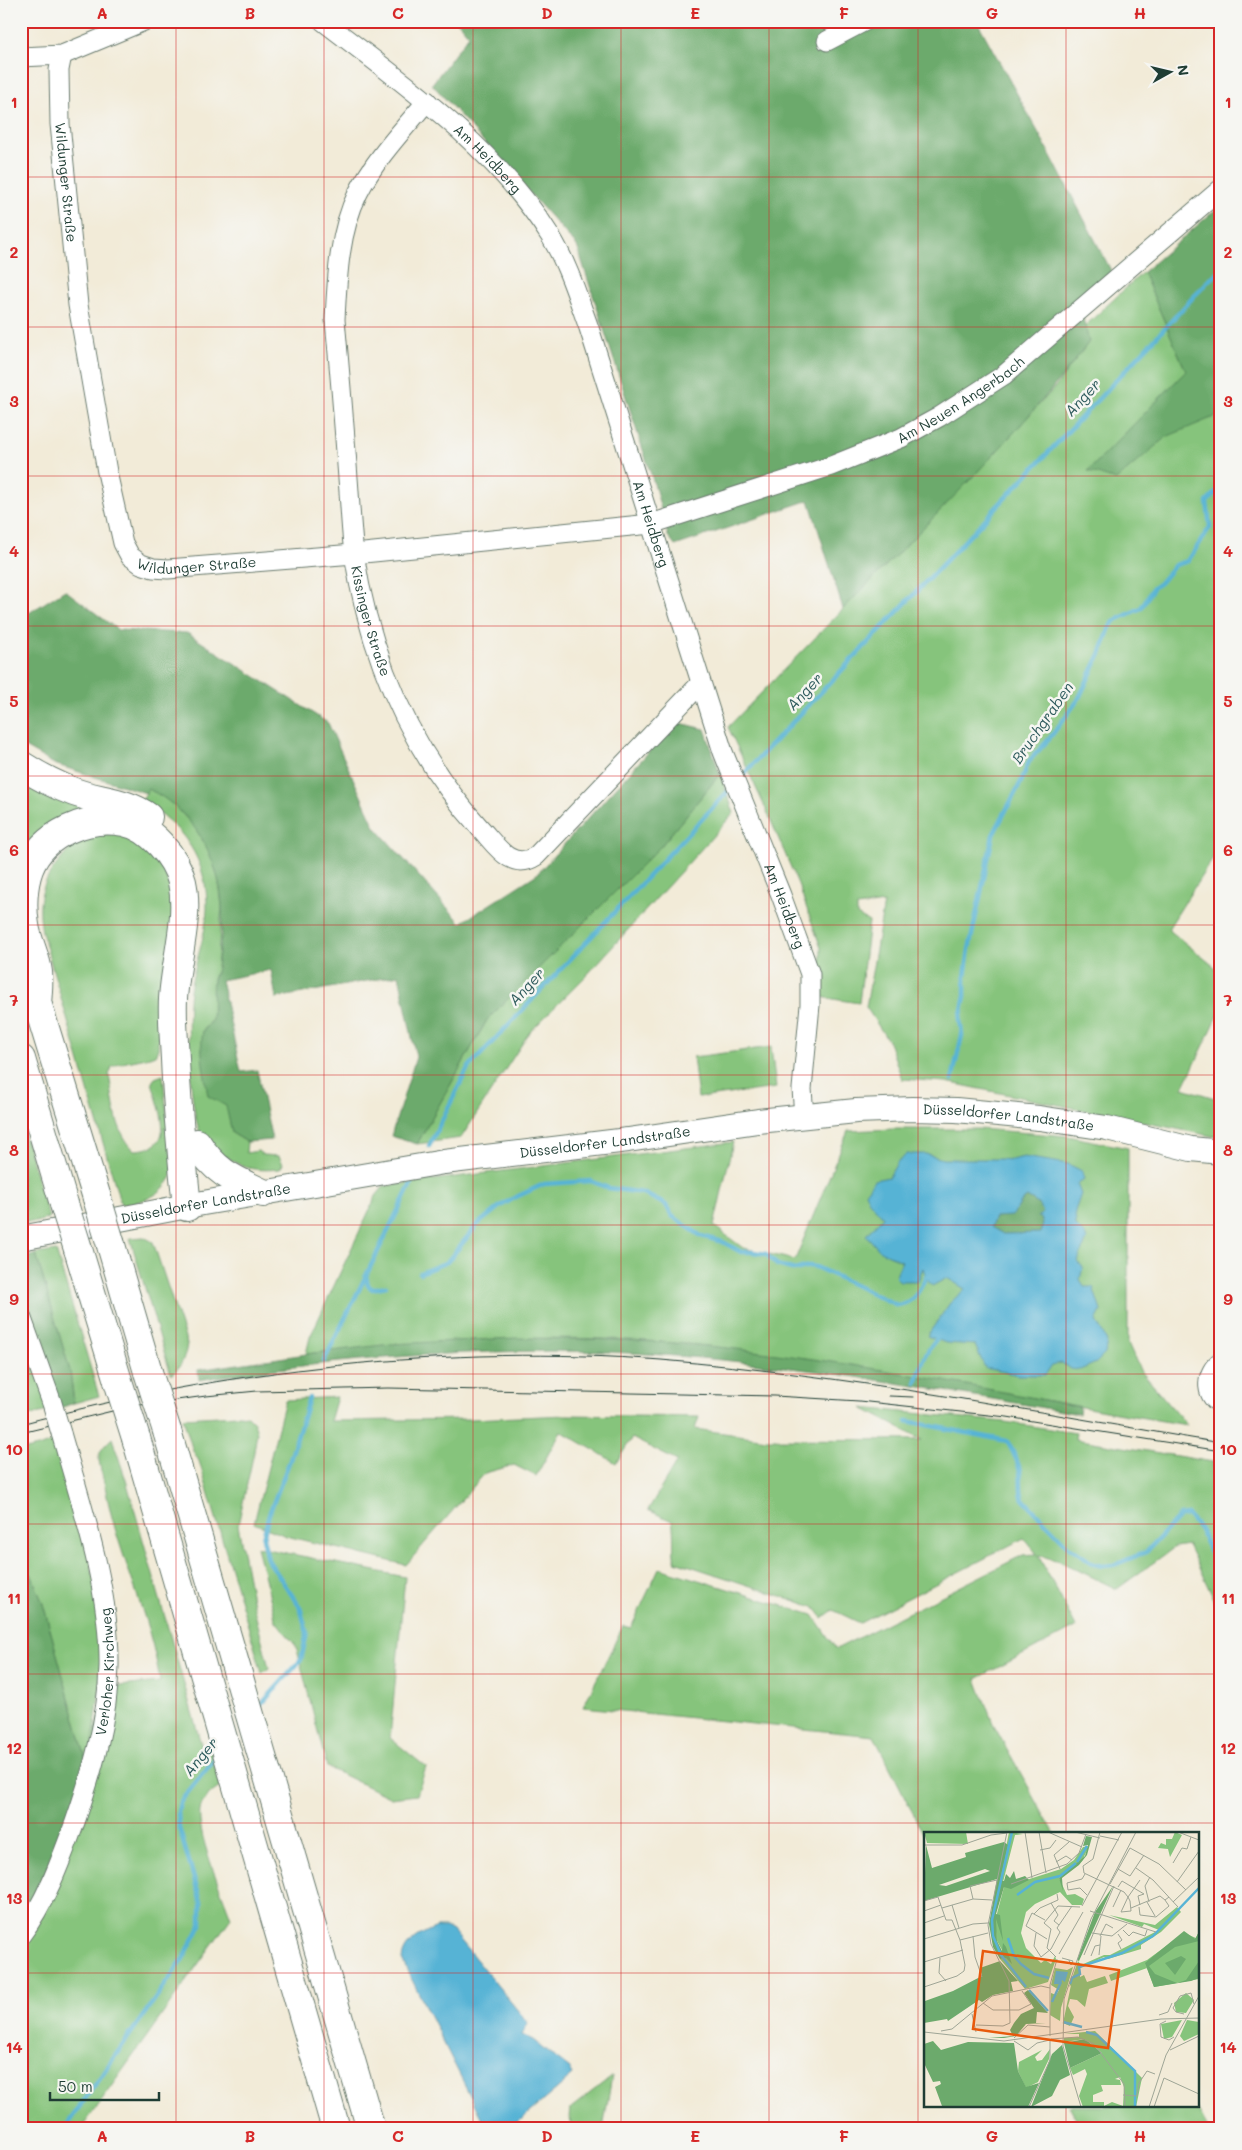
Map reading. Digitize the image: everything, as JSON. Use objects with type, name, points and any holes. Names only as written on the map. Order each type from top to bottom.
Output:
[{"type":"highway","points":[[21,765],[42,778],[76,793],[112,801],[142,812],[167,832],[184,857],[194,878],[199,909],[183,1003],[187,1084],[203,1186],[195,1205]]},
{"type":"highway","points":[[37,1003],[38,972],[25,925],[24,895],[29,869],[38,853],[49,841],[64,831],[91,821],[124,822],[151,834],[169,855],[182,881],[184,912],[173,1000],[176,1092],[195,1205]]},
{"type":"highway","points":[[21,954],[167,1431],[372,2129]]},
{"type":"highway","points":[[21,1059],[136,1438],[336,2129]]},
{"type":"highway","points":[[197,1143],[213,1165],[228,1175],[263,1192]]},
{"type":"main road","name":"Düsseldorfer Landstraße","points":[[21,1238],[263,1192],[444,1162],[804,1116],[912,1109],[956,1110],[1039,1118],[1107,1128],[1192,1149],[1221,1152]]},
{"type":"main road","name":"Düsseldorfer Landstraße","points":[[1192,1149],[1221,1164]]},
{"type":"street","points":[[21,57],[62,54],[144,21]]},
{"type":"street","name":"Am Heidberg","points":[[323,21],[427,102],[463,133],[524,200],[551,238],[569,277],[589,328],[730,770],[781,895],[810,974],[810,1005],[802,1089],[804,1116]]},
{"type":"street","points":[[827,41],[865,21]]},
{"type":"street","name":"Wildunger Straße","points":[[62,54],[60,70],[60,124],[78,306],[109,480],[123,543],[130,556],[141,564],[153,568],[168,569],[354,554],[651,524]]},
{"type":"street","name":"Kissinger Straße","points":[[427,102],[382,157],[358,193],[341,249],[336,284],[335,320],[354,554],[374,643],[389,686],[409,728],[454,799],[505,856],[519,862],[529,861],[536,856],[701,682]]},
{"type":"street","name":"Am Neuen Angerbach","points":[[651,524],[831,466],[901,438],[939,417],[996,380],[1036,349],[1221,190]]},
{"type":"street","name":"Verloher Kirchweg","points":[[21,1316],[52,1403],[92,1541],[105,1611],[109,1666],[100,1730],[86,1788],[59,1865],[40,1904],[21,1934]]},
{"type":"street","points":[[1221,1361],[1213,1368],[1209,1376],[1208,1386],[1210,1394],[1215,1401],[1221,1404]]},
{"type":"green space","points":[[457,21],[844,21],[852,36],[882,21],[977,21],[1115,278],[1080,306],[1089,342],[1032,413],[939,512],[843,609],[809,500],[675,546],[668,536],[655,487],[577,246],[432,84],[469,35]]},
{"type":"green space","points":[[1221,205],[1221,414],[1166,437],[1116,480],[1088,471],[1186,371],[1143,272]]},
{"type":"green space","points":[[1143,272],[1186,371],[1143,416],[1221,341],[1221,845],[1168,929],[1221,972],[1221,1010],[1183,1088],[1221,1100],[1221,1138],[946,1082],[902,1079],[889,1042],[866,1007],[884,903],[857,907],[857,915],[869,922],[859,1003],[820,997],[821,948],[798,884],[728,727],[979,470],[1057,385],[1088,342],[1084,327]]},
{"type":"green space","points":[[65,590],[118,630],[187,633],[328,723],[375,827],[461,923],[537,874],[676,722],[705,729],[720,774],[660,847],[487,1020],[417,1144],[391,1136],[416,1057],[399,975],[276,998],[271,970],[221,980],[241,1072],[257,1070],[272,1140],[247,1142],[232,1133],[226,1106],[208,1096],[204,1072],[202,1039],[203,1031],[213,1016],[212,985],[217,969],[222,928],[222,906],[215,870],[201,837],[178,809],[148,789],[146,793],[54,764],[21,745],[21,618]]},
{"type":"green space","points":[[21,772],[117,807],[21,867]]},
{"type":"green space","points":[[720,774],[734,813],[586,976],[529,1033],[461,1138],[417,1144],[487,1020],[660,847]]},
{"type":"green space","points":[[148,789],[161,795],[178,809],[195,828],[208,849],[218,876],[222,906],[217,969],[213,979],[212,1019],[203,1030],[202,1052],[227,1106],[232,1133],[247,1142],[246,1153],[258,1151],[263,1155],[279,1156],[283,1164],[280,1169],[265,1170],[245,1167],[226,1156],[221,1162],[201,1135],[197,1123],[191,1086],[188,1022],[190,991],[206,919],[206,892],[198,860],[181,833],[169,821],[141,802]]},
{"type":"green space","points":[[124,833],[158,856],[176,903],[159,1013],[158,1049],[155,1055],[112,1067],[109,1075],[116,1115],[122,1134],[134,1150],[148,1148],[157,1143],[161,1135],[161,1116],[152,1082],[155,1078],[163,1075],[173,1174],[164,1188],[152,1197],[121,1205],[42,932],[40,906],[44,885],[55,867],[71,848],[68,843],[85,834]]},
{"type":"green space","points":[[771,1047],[776,1088],[698,1098],[693,1057]]},
{"type":"green space","points":[[21,1123],[49,1218],[36,1222],[21,1222]]},
{"type":"green space","points":[[979,1129],[1068,1136],[1128,1148],[1128,1343],[1140,1370],[1187,1425],[860,1367],[728,1348],[662,1342],[617,1339],[528,1338],[395,1345],[306,1354],[310,1337],[376,1196],[384,1186],[733,1142],[714,1226],[743,1248],[795,1260],[848,1131]]},
{"type":"green space","points":[[1027,1197],[1040,1205],[1044,1214],[1038,1217],[1041,1218],[1043,1224],[1040,1233],[1003,1234],[991,1227],[995,1217],[1012,1215]]},
{"type":"green space","points":[[144,1237],[153,1242],[187,1344],[182,1361],[171,1375],[130,1238]]},
{"type":"green space","points":[[56,1251],[99,1396],[74,1403],[70,1371],[36,1254]]},
{"type":"green space","points":[[36,1254],[70,1371],[74,1403],[60,1408],[21,1298],[21,1259]]},
{"type":"green space","points":[[21,1331],[51,1410],[21,1418]]},
{"type":"green space","points":[[517,1338],[661,1342],[766,1353],[924,1377],[1080,1407],[1079,1414],[903,1384],[785,1367],[726,1360],[607,1352],[504,1352],[402,1357],[300,1366],[199,1380],[198,1370],[306,1354],[391,1344]]},
{"type":"green space","points":[[337,1397],[330,1421],[471,1419],[567,1415],[699,1417],[695,1429],[767,1439],[922,1440],[862,1408],[1005,1422],[1076,1433],[1075,1439],[1213,1462],[1213,1470],[1221,1475],[1221,1629],[1212,1595],[1188,1545],[1175,1547],[1117,1589],[1059,1561],[1038,1555],[1076,1627],[976,1679],[994,1726],[1054,1832],[924,1832],[924,1835],[874,1736],[583,1707],[623,1626],[631,1628],[659,1568],[813,1615],[836,1649],[1023,1555],[1037,1554],[1024,1538],[860,1623],[833,1610],[823,1618],[814,1607],[675,1561],[672,1521],[648,1510],[677,1461],[632,1438],[616,1463],[561,1431],[536,1476],[514,1465],[485,1473],[406,1565],[286,1536],[254,1523],[285,1400]]},
{"type":"green space","points":[[248,1416],[254,1422],[257,1432],[238,1525],[253,1605],[269,1668],[262,1673],[199,1461],[193,1451],[183,1418]]},
{"type":"green space","points":[[112,1438],[126,1480],[203,1751],[210,1745],[220,1787],[209,1795],[201,1806],[201,1829],[210,1861],[231,1918],[81,2129],[21,2129],[21,1938],[26,1933],[110,1687],[160,1682],[149,1633],[111,1515],[100,1465],[99,1457],[101,1451]]},
{"type":"green space","points":[[59,1439],[88,1539],[104,1658],[89,1770],[43,1604],[21,1549],[21,1451]]},
{"type":"green space","points":[[257,1547],[405,1577],[390,1738],[426,1767],[417,1795],[391,1798],[327,1767],[296,1646],[276,1621]]},
{"type":"green space","points":[[21,1549],[43,1604],[89,1770],[21,1931]]},
{"type":"green space","points":[[612,2076],[603,2129],[574,2129],[570,2117],[571,2108]]},
{"type":"green space","points":[[1070,2108],[1197,2108],[1208,2129],[1081,2129]]},
{"type":"water","points":[[907,1154],[926,1154],[943,1159],[1011,1160],[1024,1157],[1068,1164],[1082,1171],[1084,1179],[1077,1184],[1081,1194],[1075,1211],[1076,1226],[1085,1235],[1087,1240],[1078,1263],[1083,1267],[1080,1279],[1084,1287],[1093,1287],[1101,1311],[1096,1321],[1107,1341],[1105,1354],[1096,1363],[1080,1370],[1070,1369],[1062,1363],[1052,1365],[1045,1375],[1019,1375],[985,1368],[975,1345],[946,1343],[927,1336],[950,1303],[965,1289],[947,1278],[932,1286],[926,1278],[923,1268],[918,1281],[900,1281],[895,1277],[902,1261],[880,1251],[866,1235],[883,1217],[869,1201],[865,1193],[874,1180],[889,1177],[898,1161]],"holes":[[[1027,1197],[1040,1205],[1043,1213],[1037,1217],[1041,1218],[1043,1224],[1040,1233],[1003,1234],[991,1227],[995,1217],[1012,1216]]]},
{"type":"water","points":[[437,1927],[446,1927],[453,1931],[528,2023],[522,2035],[533,2040],[570,2069],[573,2075],[510,2129],[487,2129],[402,1960],[403,1954],[410,1943],[420,1935]]},
{"type":"waterway","name":"Anger","points":[[740,778],[1209,280],[1221,271]]},
{"type":"waterway","name":"Bruchgraben","points":[[952,1080],[962,1035],[960,1019],[965,996],[965,977],[969,949],[993,835],[1021,782],[1029,761],[1049,739],[1078,700],[1101,652],[1110,627],[1114,621],[1141,608],[1153,588],[1160,583],[1175,565],[1188,561],[1210,527],[1207,502],[1221,487]]},
{"type":"waterway","name":"Anger","points":[[429,1146],[468,1068],[733,786]]},
{"type":"waterway","points":[[420,1273],[447,1262],[478,1224],[514,1198],[544,1184],[591,1181],[608,1188],[643,1193],[666,1205],[672,1216],[701,1236],[723,1242],[741,1252],[766,1254],[777,1265],[795,1270],[809,1266],[816,1267],[897,1305],[912,1299],[919,1291],[927,1275]]},
{"type":"waterway","name":"Anger","points":[[324,1361],[411,1184]]},
{"type":"waterway","points":[[366,1276],[368,1285],[372,1289],[386,1286]]},
{"type":"waterway","points":[[916,1383],[928,1350],[941,1336]]},
{"type":"waterway","name":"Anger","points":[[258,1708],[301,1660],[307,1633],[300,1607],[268,1560],[263,1538],[269,1514],[290,1460],[309,1398]]},
{"type":"waterway","points":[[907,1421],[1007,1441],[1019,1467],[1023,1499],[1068,1546],[1094,1564],[1103,1566],[1114,1565],[1146,1552],[1180,1516],[1188,1515],[1200,1530],[1221,1575]]},
{"type":"waterway","name":"Anger","points":[[64,2129],[183,1959],[201,1925],[201,1902],[179,1828],[178,1812],[180,1802],[217,1756]]},
{"type":"tram line","points":[[21,1424],[98,1405],[177,1389],[257,1375],[338,1365],[501,1356],[582,1356],[661,1360],[802,1375],[942,1395],[1221,1443]]},
{"type":"tram line","points":[[21,1433],[133,1406],[206,1396],[257,1391],[388,1388],[775,1396],[859,1401],[1007,1417],[1221,1451]]},
{"type":"tram line","points":[[889,1396],[913,1397]]}]
